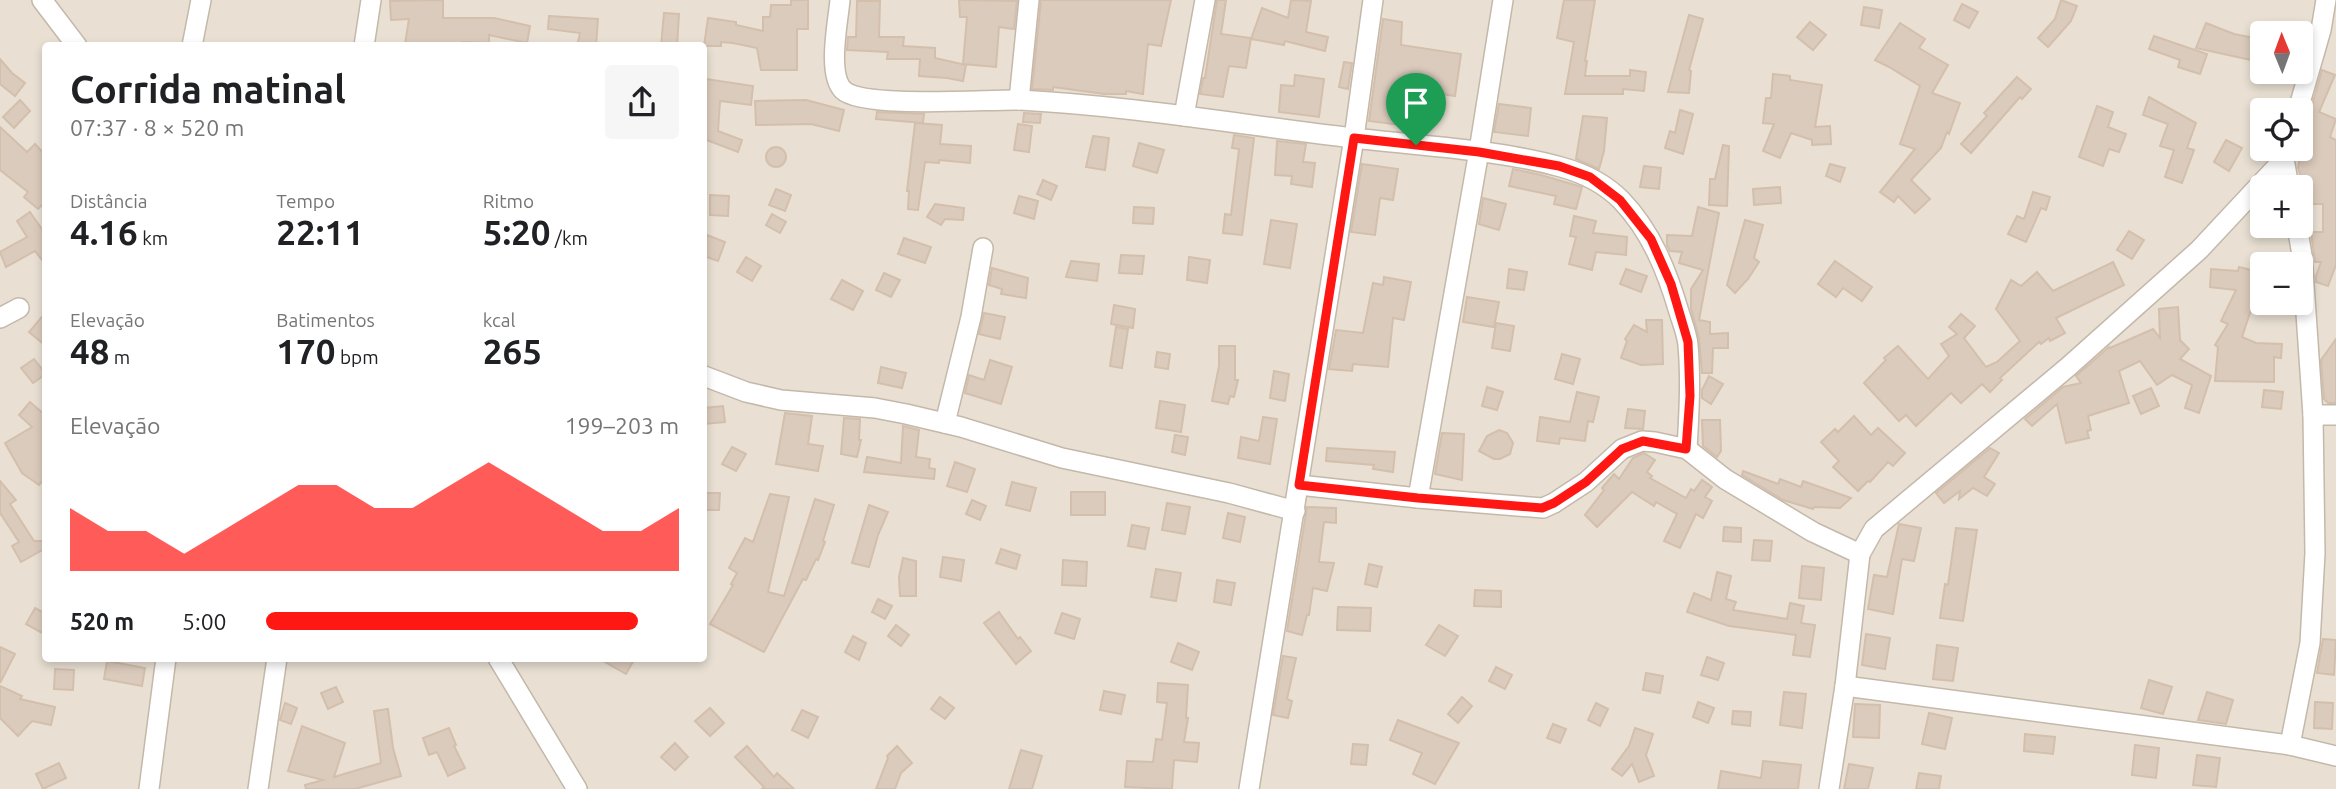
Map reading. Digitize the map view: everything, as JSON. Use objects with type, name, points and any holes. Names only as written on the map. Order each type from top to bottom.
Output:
[{"type":"street","points":[[42,0],[74,42]]},
{"type":"street","points":[[192,42],[201,0]]},
{"type":"street","points":[[365,42],[371,0]]},
{"type":"street","points":[[840,0],[835,79],[842,89],[852,96],[922,102],[1019,100],[1184,116],[1479,152],[1559,166],[1590,177],[1620,200],[1651,239],[1671,284],[1688,342],[1690,396],[1686,449]]},
{"type":"street","points":[[1019,100],[1029,0]]},
{"type":"street","points":[[1184,116],[1205,0]]},
{"type":"street","points":[[1249,789],[1354,138],[1373,0]]},
{"type":"street","points":[[1418,498],[1503,0]]},
{"type":"street","points":[[2301,98],[2321,30],[2326,0]]},
{"type":"street","points":[[1829,789],[1845,686],[1860,554],[1874,529],[2068,367],[2199,250],[2279,161]]},
{"type":"street","points":[[2290,745],[2310,643],[2315,553],[2313,415],[2299,238]]},
{"type":"street","points":[[945,423],[971,317],[983,248]]},
{"type":"street","points":[[0,318],[19,308]]},
{"type":"street","points":[[707,377],[746,392],[781,400],[875,408],[945,423],[1062,458],[1229,493],[1295,511]]},
{"type":"street","points":[[2313,415],[2336,415]]},
{"type":"street","points":[[1299,485],[1542,508],[1586,482],[1622,449],[1643,441],[1686,449],[1725,479],[1813,532],[1860,554]]},
{"type":"street","points":[[149,789],[165,662]]},
{"type":"street","points":[[258,789],[276,662]]},
{"type":"street","points":[[500,662],[577,789]]},
{"type":"street","points":[[1845,686],[2290,745],[2336,756]]},
{"type":"shaded area","points":[[0,0],[2336,0],[2336,789],[0,789]]},
{"type":"building","points":[[443,0],[443,18],[494,18],[530,26],[527,42],[489,35],[489,42],[405,42],[409,19],[391,20],[390,1]]},
{"type":"building","points":[[791,0],[808,0],[808,29],[797,29],[797,70],[761,70],[757,48],[721,42],[721,46],[707,46],[705,42],[708,18],[736,22],[736,25],[763,31],[763,17],[770,17],[771,5],[791,5]]},
{"type":"building","points":[[959,0],[1017,1],[1014,29],[999,27],[996,67],[963,64],[967,17],[960,17]]},
{"type":"building","points":[[1041,0],[1171,0],[1161,46],[1148,44],[1143,94],[1126,91],[1126,94],[1104,94],[1053,87],[1053,90],[1032,89]]},
{"type":"building","points":[[1217,0],[1226,0],[1221,34],[1251,38],[1246,68],[1229,66],[1223,97],[1200,94]]},
{"type":"building","points":[[1291,0],[1311,1],[1306,32],[1328,37],[1325,51],[1285,41],[1284,45],[1251,39],[1262,8],[1288,18]]},
{"type":"building","points":[[1564,0],[1595,0],[1585,76],[1630,76],[1630,70],[1646,72],[1644,91],[1623,89],[1623,94],[1565,94],[1574,42],[1557,38]]},
{"type":"building","points":[[2061,0],[2077,6],[2071,21],[2048,47],[2038,38],[2055,19]]},
{"type":"building","points":[[857,1],[880,1],[879,37],[904,37],[903,46],[935,48],[935,58],[966,65],[963,81],[919,76],[920,59],[887,59],[888,52],[847,50],[848,37],[856,37]]},
{"type":"building","points":[[1962,4],[1978,12],[1969,28],[1954,20]]},
{"type":"building","points":[[1864,7],[1882,10],[1879,28],[1861,25]]},
{"type":"building","points":[[664,13],[679,14],[677,42],[661,42]]},
{"type":"building","points":[[1689,15],[1703,19],[1689,70],[1689,93],[1668,92]]},
{"type":"building","points":[[549,16],[598,19],[596,42],[578,42],[580,33],[548,29]]},
{"type":"building","points":[[1383,19],[1402,22],[1401,45],[1461,54],[1455,96],[1423,91],[1416,127],[1369,121]]},
{"type":"building","points":[[1810,22],[1826,35],[1813,50],[1797,37]]},
{"type":"building","points":[[1900,23],[1925,39],[1919,48],[1948,65],[1932,93],[1960,103],[1941,148],[1911,180],[1930,199],[1915,213],[1898,196],[1894,202],[1880,192],[1915,149],[1900,144],[1920,86],[1875,60]]},
{"type":"building","points":[[2206,23],[2250,37],[2250,60],[2196,48]]},
{"type":"building","points":[[2154,36],[2207,54],[2200,74],[2178,67],[2180,60],[2149,49]]},
{"type":"building","points":[[0,59],[25,83],[15,96],[0,84]]},
{"type":"building","points":[[1344,62],[1352,63],[1348,89],[1339,87]]},
{"type":"building","points":[[2322,70],[2335,75],[2319,112],[2336,119],[2330,137],[2336,140],[2336,265],[2328,286],[2316,282],[2321,262],[2315,262],[2312,238],[2313,232],[2323,232],[2323,204],[2313,204],[2313,175],[2300,175],[2298,168],[2299,161],[2313,161],[2313,102]]},
{"type":"building","points":[[1773,74],[1790,76],[1790,80],[1822,85],[1815,127],[1830,126],[1831,144],[1812,145],[1812,140],[1791,133],[1780,158],[1763,151],[1774,124],[1763,123],[1766,98],[1771,98]]},
{"type":"building","points":[[1295,75],[1324,79],[1319,117],[1279,112],[1281,85],[1294,86]]},
{"type":"building","points":[[2017,77],[2031,89],[2022,99],[2020,97],[1971,153],[1961,144],[1987,116],[1984,113]]},
{"type":"building","points":[[707,79],[753,86],[751,105],[720,101],[718,131],[742,140],[738,152],[707,140]]},
{"type":"building","points":[[2149,97],[2196,123],[2187,148],[2194,150],[2182,183],[2165,177],[2174,150],[2160,146],[2168,124],[2143,115]]},
{"type":"building","points":[[20,100],[30,111],[14,128],[3,117]]},
{"type":"building","points":[[806,100],[844,110],[839,131],[811,124],[756,125],[755,101]]},
{"type":"building","points":[[1499,104],[1531,108],[1528,136],[1494,132]]},
{"type":"building","points":[[2097,106],[2113,112],[2108,127],[2126,134],[2119,152],[2109,149],[2103,166],[2079,157]]},
{"type":"building","points":[[1680,110],[1693,114],[1683,154],[1665,148],[1670,131],[1675,133]]},
{"type":"building","points":[[877,112],[924,114],[923,123],[876,119]]},
{"type":"building","points":[[1024,113],[1041,114],[1040,123],[1023,122]]},
{"type":"building","points":[[1583,116],[1607,118],[1604,151],[1599,169],[1576,159]]},
{"type":"building","points":[[915,123],[942,125],[940,144],[971,146],[970,163],[939,160],[939,163],[925,162],[918,210],[908,209],[907,191]]},
{"type":"building","points":[[1018,124],[1032,126],[1029,152],[1014,150]]},
{"type":"building","points":[[0,127],[27,152],[35,144],[42,152],[42,205],[38,209],[24,197],[28,192],[0,170]]},
{"type":"building","points":[[1234,135],[1254,138],[1242,235],[1223,233],[1225,214],[1231,215],[1239,149],[1232,148]]},
{"type":"building","points":[[1093,136],[1109,138],[1105,170],[1086,167]]},
{"type":"building","points":[[2226,140],[2242,148],[2229,171],[2214,162]]},
{"type":"building","points":[[1277,141],[1306,144],[1303,162],[1315,163],[1312,187],[1291,184],[1292,176],[1275,175]]},
{"type":"building","points":[[1139,143],[1164,150],[1157,173],[1133,166]]},
{"type":"building","points":[[1723,145],[1729,146],[1727,206],[1709,205],[1710,179],[1715,179]]},
{"type":"building","points":[[776,147],[783,150],[786,157],[783,164],[776,167],[769,164],[766,157],[769,150]]},
{"type":"building","points":[[1362,164],[1398,169],[1393,200],[1380,198],[1375,235],[1351,232]]},
{"type":"building","points":[[1830,164],[1845,168],[1840,182],[1826,176]]},
{"type":"building","points":[[1644,166],[1661,168],[1659,189],[1640,187]]},
{"type":"building","points":[[1513,169],[1582,187],[1576,209],[1554,204],[1556,196],[1509,186]]},
{"type":"building","points":[[1043,180],[1057,186],[1051,200],[1037,194]]},
{"type":"building","points":[[1780,187],[1781,203],[1754,205],[1753,189]]},
{"type":"building","points":[[776,189],[791,195],[785,211],[769,205]]},
{"type":"building","points":[[2033,192],[2050,197],[2046,210],[2041,208],[2026,242],[2008,234],[2017,216],[2024,219]]},
{"type":"building","points":[[710,195],[729,196],[728,216],[710,215]]},
{"type":"building","points":[[1019,196],[1038,201],[1034,219],[1014,213]]},
{"type":"building","points":[[1483,198],[1506,204],[1499,230],[1479,224]]},
{"type":"building","points":[[935,204],[964,208],[963,220],[945,219],[941,225],[927,217]]},
{"type":"building","points":[[1134,207],[1154,208],[1153,224],[1133,223]]},
{"type":"building","points":[[1698,207],[1719,213],[1699,320],[1710,322],[1710,334],[1728,333],[1728,348],[1713,348],[1712,373],[1702,373],[1699,338],[1691,309],[1691,289],[1703,270],[1679,263],[1682,252],[1670,251],[1667,245],[1667,235],[1692,236]]},
{"type":"building","points":[[30,212],[42,229],[42,260],[35,251],[6,267],[0,252],[27,237],[17,221]]},
{"type":"building","points":[[772,214],[786,222],[780,233],[766,225]]},
{"type":"building","points":[[1574,216],[1596,221],[1593,233],[1627,237],[1626,255],[1596,252],[1592,270],[1569,264],[1576,237],[1570,236]]},
{"type":"building","points":[[1271,220],[1297,224],[1290,268],[1264,264]]},
{"type":"building","points":[[1745,220],[1763,225],[1754,258],[1759,262],[1735,293],[1727,285]]},
{"type":"building","points":[[2129,231],[2144,240],[2132,259],[2117,250]]},
{"type":"building","points":[[707,235],[725,242],[718,261],[707,257]]},
{"type":"building","points":[[904,238],[931,247],[925,263],[898,254]]},
{"type":"building","points":[[1121,255],[1144,256],[1142,274],[1119,273]]},
{"type":"building","points":[[746,257],[761,266],[752,281],[737,272]]},
{"type":"building","points":[[1189,257],[1210,260],[1207,283],[1187,280]]},
{"type":"building","points":[[1071,261],[1099,264],[1097,281],[1066,277]]},
{"type":"building","points":[[1835,261],[1872,287],[1862,301],[1843,288],[1836,297],[1818,284]]},
{"type":"building","points":[[2113,262],[2124,285],[2056,318],[2065,333],[2050,341],[2049,338],[2041,344],[2039,342],[2000,378],[2002,380],[1990,392],[1982,384],[1961,403],[1951,393],[1916,426],[1906,415],[1899,421],[1864,383],[1886,360],[1884,358],[1898,346],[1928,379],[1949,356],[1941,344],[1957,334],[1949,327],[1961,314],[1975,326],[1964,338],[1986,367],[1997,362],[2020,341],[1996,309],[2011,280],[2021,286],[2037,272],[2053,291]]},
{"type":"building","points":[[2239,267],[2250,270],[2250,313],[2242,337],[2256,343],[2282,344],[2281,358],[2274,357],[2274,382],[2215,381],[2218,347],[2215,345],[2228,324],[2221,321],[2236,290],[2210,287],[2211,269],[2238,271]]},
{"type":"building","points":[[992,268],[1028,278],[1026,298],[1001,294],[1002,289],[989,285]]},
{"type":"building","points":[[1509,269],[1527,272],[1524,290],[1507,288]]},
{"type":"building","points":[[1626,269],[1647,276],[1641,292],[1620,284]]},
{"type":"building","points":[[884,273],[900,280],[891,297],[876,290]]},
{"type":"building","points":[[1384,277],[1411,282],[1404,320],[1393,318],[1388,367],[1353,364],[1352,371],[1329,369],[1336,330],[1363,333],[1373,283],[1383,285]]},
{"type":"building","points":[[842,280],[863,291],[853,310],[831,299]]},
{"type":"building","points":[[1467,297],[1499,302],[1494,327],[1463,322]]},
{"type":"building","points":[[1114,305],[1135,309],[1133,328],[1111,324]]},
{"type":"building","points":[[2178,307],[2180,340],[2189,349],[2180,359],[2211,376],[2199,413],[2185,408],[2192,385],[2172,375],[2157,385],[2140,361],[2119,371],[2129,403],[2088,416],[2091,430],[2087,431],[2089,438],[2066,443],[2057,404],[2032,426],[2025,419],[2063,387],[2081,383],[2076,376],[2109,347],[2153,329],[2160,338],[2159,309]]},
{"type":"building","points":[[984,313],[1005,317],[1000,339],[979,334]]},
{"type":"building","points":[[42,317],[42,343],[29,332]]},
{"type":"building","points":[[1646,320],[1662,320],[1663,364],[1641,365],[1621,358],[1627,341],[1625,339],[1634,325],[1647,332]]},
{"type":"building","points":[[1496,323],[1514,326],[1510,351],[1492,348]]},
{"type":"building","points":[[1116,327],[1128,329],[1122,368],[1110,366]]},
{"type":"building","points":[[2336,339],[2336,403],[2328,403],[2324,399],[2321,360]]},
{"type":"building","points":[[1219,346],[1235,346],[1235,380],[1238,380],[1234,397],[1230,396],[1228,404],[1212,401],[1219,366]]},
{"type":"building","points":[[1157,352],[1170,354],[1168,369],[1155,367]]},
{"type":"building","points":[[1562,354],[1580,359],[1573,384],[1555,379]]},
{"type":"building","points":[[34,359],[42,369],[42,377],[33,383],[21,368]]},
{"type":"building","points":[[990,360],[1012,367],[1001,404],[965,393],[969,375],[984,380]]},
{"type":"building","points":[[881,367],[906,373],[902,388],[878,383]]},
{"type":"building","points":[[1274,371],[1289,374],[1285,401],[1270,398]]},
{"type":"building","points":[[1709,376],[1723,384],[1711,404],[1702,398],[1702,390]]},
{"type":"building","points":[[1487,387],[1503,392],[1497,410],[1482,406]]},
{"type":"building","points":[[2151,388],[2159,406],[2141,414],[2133,396]]},
{"type":"building","points":[[2264,390],[2283,392],[2281,409],[2262,407]]},
{"type":"building","points":[[1577,392],[1599,397],[1593,422],[1588,421],[1585,441],[1560,438],[1559,444],[1537,441],[1540,417],[1570,422]]},
{"type":"building","points":[[1160,401],[1185,405],[1181,432],[1156,428]]},
{"type":"building","points":[[30,402],[42,412],[42,482],[39,485],[22,473],[5,443],[32,427],[19,415]]},
{"type":"building","points":[[723,406],[725,422],[707,424],[707,408]]},
{"type":"building","points":[[1628,409],[1645,411],[1643,429],[1625,428]]},
{"type":"building","points":[[785,413],[812,416],[808,444],[823,446],[818,471],[776,464]]},
{"type":"building","points":[[1854,416],[1871,435],[1878,428],[1905,453],[1893,466],[1888,462],[1858,491],[1833,467],[1839,461],[1821,442],[1835,429],[1838,432]]},
{"type":"building","points":[[1263,417],[1277,419],[1270,464],[1238,458],[1241,437],[1259,441]]},
{"type":"building","points":[[844,418],[860,419],[861,440],[857,457],[841,454]]},
{"type":"building","points":[[1702,420],[1720,420],[1721,451],[1717,457],[1703,446]]},
{"type":"building","points":[[903,426],[919,430],[916,457],[930,459],[929,468],[935,469],[934,479],[864,472],[867,457],[901,463]]},
{"type":"building","points":[[1499,430],[1507,433],[1513,443],[1510,454],[1494,459],[1479,451],[1487,436]]},
{"type":"building","points":[[1442,433],[1464,434],[1462,480],[1435,474]]},
{"type":"building","points":[[1175,435],[1188,437],[1185,455],[1172,452]]},
{"type":"building","points":[[732,447],[746,454],[736,471],[722,464]]},
{"type":"building","points":[[1327,448],[1395,452],[1393,472],[1373,469],[1374,465],[1326,461]]},
{"type":"building","points":[[1990,448],[1999,453],[1984,477],[1995,484],[1987,496],[1973,488],[1959,499],[1960,491],[1944,503],[1936,493]]},
{"type":"building","points":[[1644,453],[1655,460],[1647,472],[1652,476],[1650,478],[1686,498],[1691,489],[1694,491],[1702,480],[1712,487],[1705,497],[1712,501],[1703,518],[1696,514],[1680,548],[1664,541],[1677,514],[1656,502],[1654,506],[1632,492],[1597,527],[1585,515],[1614,474],[1619,479],[1633,458]]},
{"type":"building","points":[[955,462],[975,469],[967,492],[947,486]]},
{"type":"building","points":[[1743,471],[1778,484],[1780,479],[1801,487],[1803,481],[1851,498],[1840,508],[1813,509],[1783,500],[1742,475]]},
{"type":"building","points":[[0,481],[16,500],[10,504],[34,541],[42,541],[42,550],[21,562],[12,546],[19,542],[0,513]]},
{"type":"building","points":[[1012,482],[1036,488],[1030,511],[1006,505]]},
{"type":"building","points":[[1071,492],[1105,492],[1105,515],[1071,515]]},
{"type":"building","points":[[707,493],[720,493],[719,510],[707,510]]},
{"type":"building","points":[[770,494],[789,497],[768,592],[784,596],[815,499],[834,505],[818,560],[816,559],[806,580],[803,579],[764,652],[710,624],[733,585],[731,584],[737,573],[729,568],[745,538],[753,542]]},
{"type":"building","points":[[972,500],[986,506],[980,520],[966,514]]},
{"type":"building","points":[[1167,503],[1190,507],[1185,534],[1162,530]]},
{"type":"building","points":[[869,505],[888,512],[869,567],[852,563]]},
{"type":"building","points":[[1307,507],[1336,508],[1336,523],[1324,522],[1319,562],[1334,563],[1327,591],[1313,588],[1309,615],[1302,635],[1287,631]]},
{"type":"building","points":[[1228,513],[1245,517],[1240,542],[1223,538]]},
{"type":"building","points":[[1899,524],[1921,528],[1914,561],[1902,559],[1893,614],[1868,609],[1874,575],[1887,577]]},
{"type":"building","points":[[1132,525],[1149,528],[1145,549],[1128,546]]},
{"type":"building","points":[[1724,527],[1741,528],[1741,542],[1723,541]]},
{"type":"building","points":[[1956,528],[1977,530],[1963,621],[1940,618],[1945,584],[1948,585]]},
{"type":"building","points":[[1754,540],[1772,541],[1770,561],[1752,560]]},
{"type":"building","points":[[1001,549],[1020,555],[1016,569],[996,563]]},
{"type":"building","points":[[943,557],[964,560],[961,581],[940,577]]},
{"type":"building","points":[[903,558],[916,561],[916,596],[900,596],[899,577]]},
{"type":"building","points":[[1063,560],[1087,562],[1086,586],[1062,585]]},
{"type":"building","points":[[1369,564],[1382,567],[1377,587],[1365,584]]},
{"type":"building","points":[[1802,566],[1824,568],[1821,600],[1799,598]]},
{"type":"building","points":[[1156,569],[1181,573],[1176,601],[1151,597]]},
{"type":"building","points":[[1717,572],[1731,576],[1726,599],[1736,602],[1733,610],[1787,619],[1790,603],[1804,606],[1801,623],[1815,625],[1810,657],[1793,655],[1796,635],[1729,626],[1687,612],[1694,593],[1711,600]]},
{"type":"building","points":[[1217,580],[1235,583],[1231,605],[1214,602]]},
{"type":"building","points":[[1475,590],[1501,591],[1501,607],[1474,606]]},
{"type":"building","points":[[878,599],[892,606],[885,619],[872,612]]},
{"type":"building","points":[[1338,607],[1371,608],[1370,631],[1337,630]]},
{"type":"building","points":[[35,608],[42,612],[42,633],[26,624]]},
{"type":"building","points":[[999,612],[1018,639],[1020,637],[1031,651],[1016,664],[984,623]]},
{"type":"building","points":[[1062,613],[1080,619],[1074,639],[1055,633]]},
{"type":"building","points":[[896,625],[909,635],[901,646],[888,636]]},
{"type":"building","points":[[1439,625],[1458,636],[1445,656],[1426,645]]},
{"type":"building","points":[[1866,634],[1890,638],[1885,669],[1862,665]]},
{"type":"building","points":[[853,636],[866,643],[859,660],[845,652]]},
{"type":"building","points":[[2323,639],[2336,640],[2334,675],[2317,673]]},
{"type":"building","points":[[1178,643],[1199,652],[1192,670],[1171,662]]},
{"type":"building","points":[[1937,645],[1958,648],[1953,681],[1933,679]]},
{"type":"building","points":[[0,647],[15,654],[0,683]]},
{"type":"building","points":[[1283,656],[1296,658],[1287,699],[1292,701],[1288,718],[1273,715]]},
{"type":"building","points":[[1707,657],[1724,663],[1718,680],[1701,675]]},
{"type":"building","points":[[107,662],[145,668],[142,686],[104,679]]},
{"type":"building","points":[[605,662],[633,662],[626,674]]},
{"type":"building","points":[[1496,667],[1512,675],[1505,689],[1489,681]]},
{"type":"building","points":[[55,669],[74,670],[73,690],[54,689]]},
{"type":"building","points":[[1646,673],[1663,676],[1660,693],[1643,690]]},
{"type":"building","points":[[2149,680],[2172,687],[2163,714],[2141,708]]},
{"type":"building","points":[[1158,683],[1188,685],[1188,718],[1184,742],[1199,743],[1197,762],[1174,760],[1172,789],[1125,787],[1127,761],[1153,762],[1156,739],[1162,740],[1167,703],[1157,702]]},
{"type":"building","points":[[0,686],[22,696],[20,699],[55,707],[51,725],[32,721],[18,736],[0,718]]},
{"type":"building","points":[[336,687],[343,702],[328,709],[321,693]]},
{"type":"building","points":[[1104,691],[1125,695],[1121,714],[1100,710]]},
{"type":"building","points":[[1784,692],[1806,694],[1802,728],[1780,725]]},
{"type":"building","points":[[2207,692],[2233,700],[2226,724],[2198,720]]},
{"type":"building","points":[[940,697],[954,708],[945,719],[931,709]]},
{"type":"building","points":[[1462,697],[1472,706],[1458,723],[1448,714]]},
{"type":"building","points":[[1698,702],[1714,708],[1708,723],[1693,717]]},
{"type":"building","points":[[2315,702],[2333,703],[2332,729],[2314,728]]},
{"type":"building","points":[[285,703],[297,708],[291,724],[280,720]]},
{"type":"building","points":[[1596,703],[1608,709],[1600,726],[1588,720]]},
{"type":"building","points":[[1855,704],[1880,705],[1879,738],[1853,737]]},
{"type":"building","points":[[710,708],[724,723],[710,736],[695,721]]},
{"type":"building","points":[[388,709],[393,748],[401,776],[355,789],[306,789],[305,785],[323,780],[288,771],[302,726],[345,743],[334,777],[381,763],[374,711]]},
{"type":"building","points":[[802,710],[818,717],[808,738],[792,730]]},
{"type":"building","points":[[1733,711],[1751,712],[1750,726],[1732,724]]},
{"type":"building","points":[[1929,713],[1952,718],[1945,749],[1922,744]]},
{"type":"building","points":[[1398,720],[1459,743],[1435,784],[1413,774],[1422,753],[1390,740]]},
{"type":"building","points":[[1553,724],[1566,729],[1560,743],[1547,738]]},
{"type":"building","points":[[449,728],[465,768],[448,776],[437,752],[429,755],[423,738]]},
{"type":"building","points":[[1635,728],[1653,734],[1646,755],[1654,776],[1639,782],[1632,764],[1622,776],[1612,769],[1629,746]]},
{"type":"building","points":[[2025,734],[2055,737],[2053,754],[2024,751]]},
{"type":"building","points":[[675,743],[688,757],[675,770],[661,757]]},
{"type":"building","points":[[1353,744],[1368,745],[1366,765],[1351,764]]},
{"type":"building","points":[[2135,745],[2159,748],[2156,778],[2132,775]]},
{"type":"building","points":[[747,746],[774,777],[777,773],[794,789],[762,789],[764,787],[735,757]]},
{"type":"building","points":[[897,746],[912,763],[901,773],[895,789],[876,789],[887,756]]},
{"type":"building","points":[[1021,750],[1042,756],[1032,789],[1009,789]]},
{"type":"building","points":[[2197,755],[2220,758],[2216,787],[2193,785]]},
{"type":"building","points":[[1763,761],[1801,765],[1798,789],[1718,789],[1721,771],[1761,778]]},
{"type":"building","points":[[59,763],[66,778],[43,789],[36,774]]},
{"type":"building","points":[[1849,764],[1873,768],[1868,789],[1844,789]]},
{"type":"building","points":[[1919,773],[1941,776],[1939,789],[1916,789]]},
{"type":"route","points":[[1354,138],[1416,145],[1479,152],[1559,166],[1590,177],[1620,200],[1651,239],[1671,284],[1688,342],[1690,396],[1686,449],[1643,441],[1622,449],[1586,482],[1542,508],[1299,485],[1354,138]]}]
